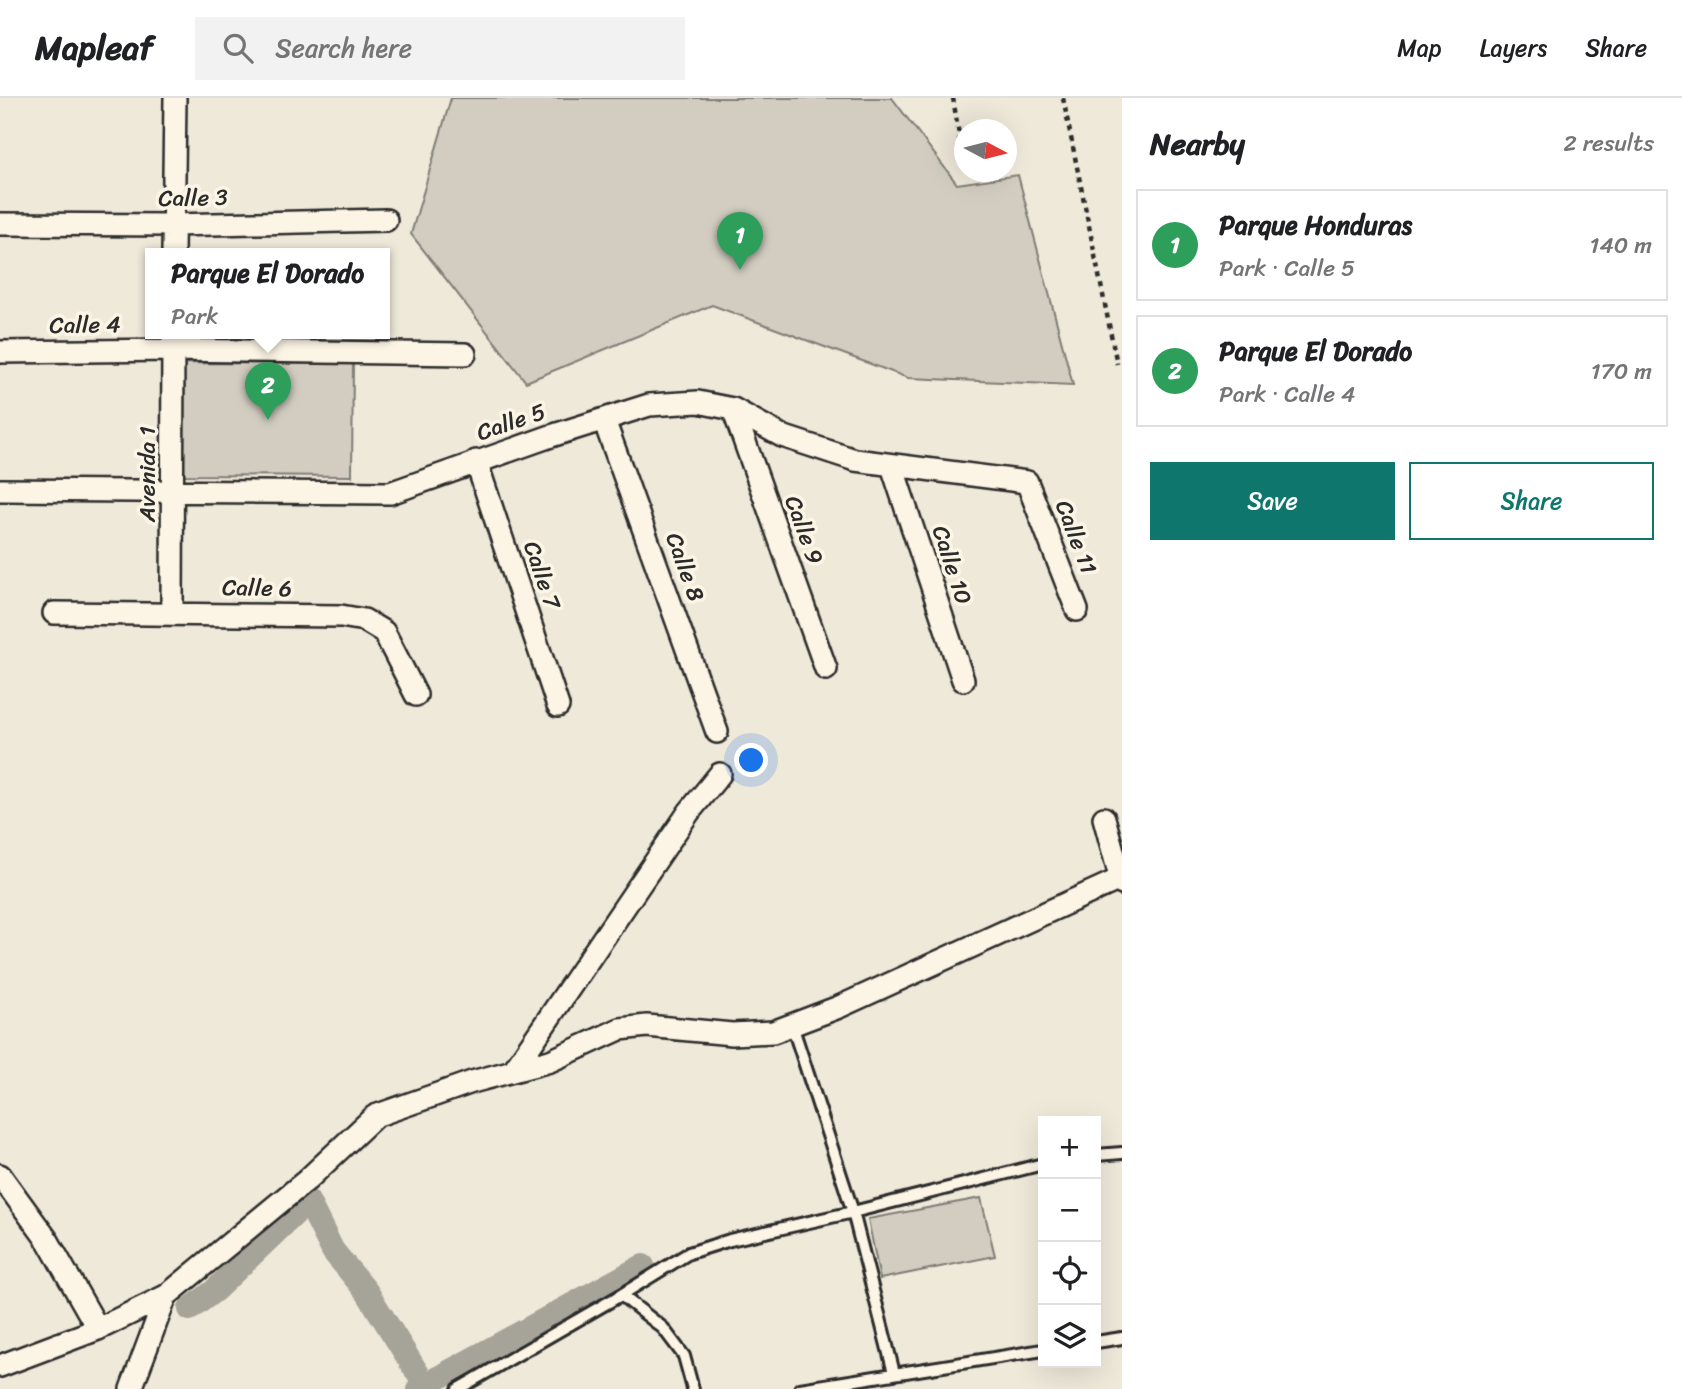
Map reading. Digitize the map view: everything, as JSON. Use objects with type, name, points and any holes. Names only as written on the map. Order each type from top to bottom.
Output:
[{"type":"street","points":[[173,248],[175,98]]},
{"type":"street","name":"Calle 3","points":[[0,225],[173,225],[386,220]]},
{"type":"street","name":"Calle 4","points":[[0,352],[173,342],[465,354]]},
{"type":"street","name":"Avenida 1","points":[[172,613],[173,342]]},
{"type":"street","name":"Calle 5","points":[[0,489],[390,493],[476,461],[649,405],[698,401],[733,409],[782,436],[855,460],[1027,482]]},
{"type":"street","name":"Calle 9","points":[[733,409],[826,669]]},
{"type":"street","name":"Calle 8","points":[[604,420],[717,732]]},
{"type":"street","name":"Calle 7","points":[[476,461],[558,706]]},
{"type":"street","name":"Calle 10","points":[[892,466],[963,680]]},
{"type":"street","name":"Calle 11","points":[[1027,482],[1077,610]]},
{"type":"street","name":"Calle 6","points":[[54,613],[341,616],[364,620],[384,632],[416,695]]},
{"type":"street","points":[[513,1071],[689,812],[720,774]]},
{"type":"street","points":[[0,1366],[98,1329],[166,1296],[307,1180],[375,1116],[472,1082],[550,1061],[620,1029],[647,1026],[732,1034],[773,1032],[839,1007],[1121,880],[1104,818]]},
{"type":"street","points":[[0,1175],[48,1241],[98,1329]]},
{"type":"street","points":[[131,1389],[166,1296]]},
{"type":"lane","points":[[792,1025],[853,1212],[894,1373]]},
{"type":"lane","points":[[1101,1155],[1122,1153]]},
{"type":"lane","points":[[458,1389],[690,1253],[730,1240],[1038,1165]]},
{"type":"lane","points":[[621,1295],[663,1328],[684,1356],[693,1389]]},
{"type":"lane","points":[[1101,1341],[1122,1338]]},
{"type":"lane","points":[[800,1389],[1038,1351]]},
{"type":"path","points":[[953,98],[956,119]]},
{"type":"path","points":[[1063,98],[1117,365]]},
{"type":"shaded area","points":[[451,98],[892,98],[957,184],[1017,182],[1018,175],[1073,385],[908,378],[712,305],[526,382],[411,234]]},
{"type":"shaded area","points":[[184,363],[353,364],[352,476],[183,475]]},
{"type":"shaded area","points":[[981,1198],[995,1256],[880,1279],[868,1219]]},
{"type":"waterway","points":[[190,1309],[214,1291],[308,1201],[333,1251],[367,1292],[425,1385],[419,1389]]},
{"type":"waterway","points":[[427,1389],[425,1385],[643,1266]]},
{"type":"place","name":"Parque Honduras","points":[[740,270]]},
{"type":"place","name":"Parque El Dorado","points":[[268,420]]}]
